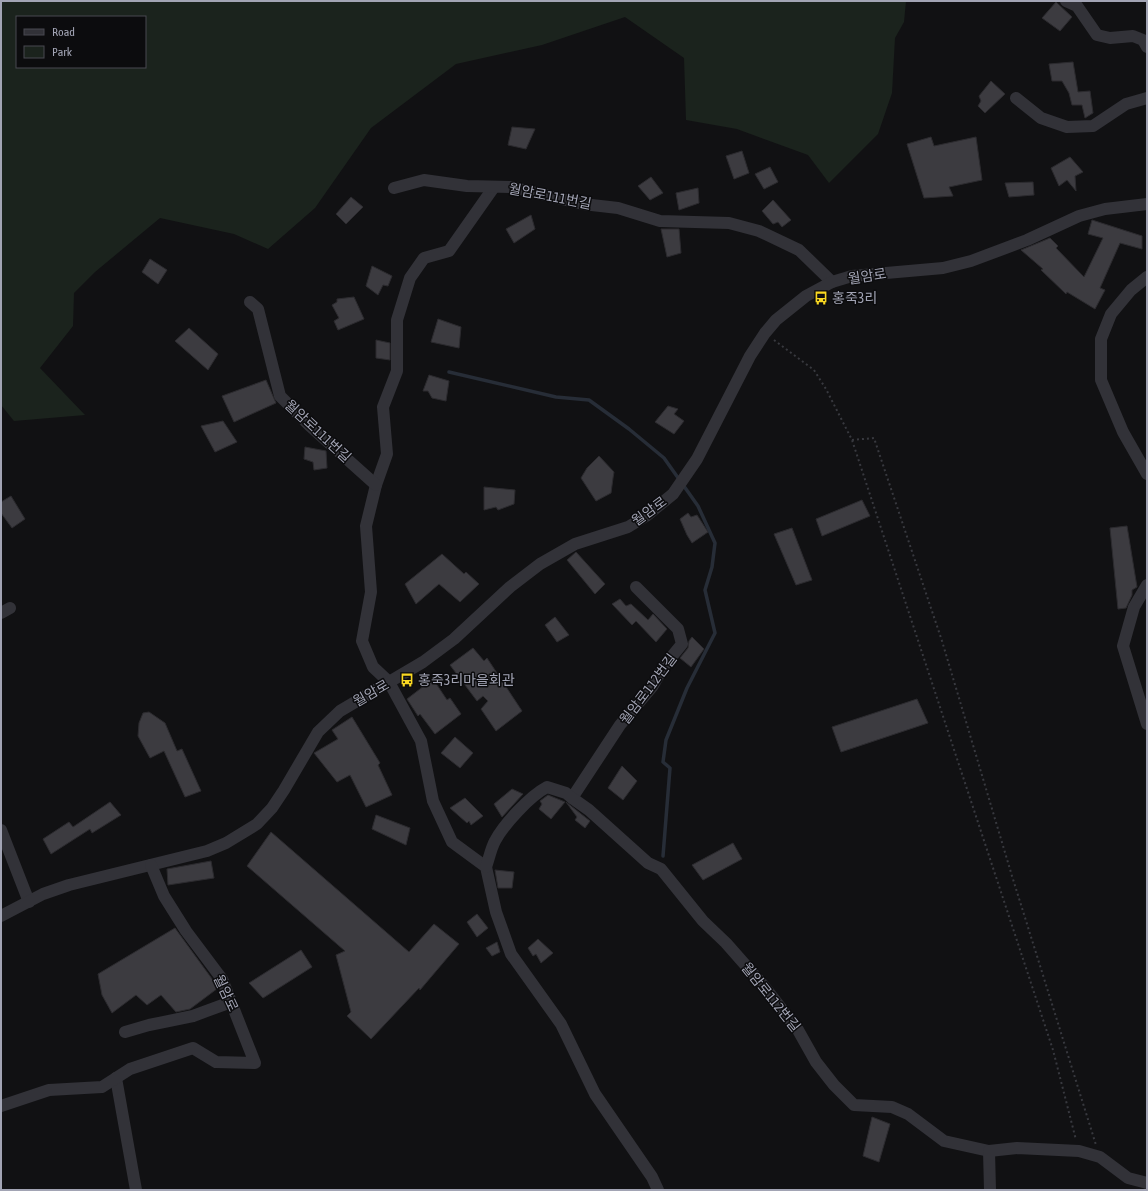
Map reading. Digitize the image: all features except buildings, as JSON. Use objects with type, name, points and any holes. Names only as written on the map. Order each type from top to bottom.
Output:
[{"type":"street","points":[[1066,1],[1076,6],[1097,35],[1110,38],[1133,36],[1143,40],[1147,47]]},
{"type":"street","points":[[1016,98],[1041,118],[1067,127],[1093,126],[1126,104],[1147,98]]},
{"type":"street","points":[[394,188],[424,180],[467,186],[494,187]]},
{"type":"street","name":"월암로111번길","points":[[389,682],[373,667],[362,641],[371,592],[366,526],[376,485],[387,454],[383,407],[397,371],[397,320],[410,278],[424,258],[449,251],[494,187],[511,186],[583,204],[618,208],[660,221],[729,223],[759,231],[799,250],[832,282]]},
{"type":"street","name":"월암로","points":[[1,916],[69,885],[95,877],[207,851],[226,843],[257,824],[276,802],[318,732],[340,711],[423,662],[454,639],[510,587],[540,564],[575,544],[628,527],[646,516],[674,494],[715,427],[750,356],[765,334],[776,320],[794,305],[817,290],[832,282],[852,276],[942,268],[971,261],[1027,240],[1079,216],[1105,209],[1147,204]]},
{"type":"street","points":[[1147,277],[1131,290],[1112,314],[1101,339],[1101,380],[1123,432],[1147,474]]},
{"type":"street","name":"월암로111번길","points":[[250,302],[258,309],[280,396],[309,425],[376,485]]},
{"type":"street","points":[[1147,585],[1134,607],[1123,646],[1147,724]]},
{"type":"street","name":"월암로112번길","points":[[572,798],[620,725],[652,687],[664,666],[682,644],[678,629],[636,587]]},
{"type":"street","points":[[389,682],[421,741],[433,801],[452,842],[486,867],[496,912],[511,954],[561,1024],[595,1094],[652,1178],[658,1190]]},
{"type":"street","name":"월암로112번길","points":[[486,867],[495,841],[522,806],[537,792],[547,787],[566,793],[589,810],[648,863],[661,869],[703,921],[726,943],[763,985],[798,1030],[825,1074],[854,1105],[892,1107],[908,1114],[944,1142],[989,1151],[1017,1148],[1079,1151],[1100,1157]]},
{"type":"street","points":[[1,830],[29,902]]},
{"type":"street","name":"월암로","points":[[116,1078],[130,1069],[193,1048],[216,1062],[255,1063],[222,979],[186,931],[164,896],[151,865]]},
{"type":"street","points":[[125,1032],[149,1025],[193,1016],[231,1002]]},
{"type":"street","points":[[1,1106],[49,1090],[102,1087],[116,1078],[136,1190]]},
{"type":"street","points":[[989,1151],[990,1190]]},
{"type":"street","points":[[1100,1157],[1128,1178],[1147,1184]]},
{"type":"path","points":[[765,334],[814,370],[826,389],[852,440],[1053,1050],[1079,1151]]},
{"type":"path","points":[[852,440],[874,438],[942,641],[1012,876],[1100,1157]]},
{"type":"green space","points":[[1,1],[906,1],[904,22],[895,38],[892,93],[878,134],[829,183],[808,155],[737,129],[686,120],[684,58],[625,17],[542,45],[456,64],[371,128],[315,208],[268,249],[234,234],[160,218],[95,272],[74,293],[73,326],[40,368],[85,415],[14,421],[1,405]]},
{"type":"waterway","points":[[449,372],[556,397],[589,400],[629,429],[664,458],[698,506],[715,543],[712,567],[705,590],[715,633],[687,688],[666,740],[663,762],[670,768],[663,856]]},
{"type":"place","name":"홍죽3리","points":[[821,298]]},
{"type":"place","name":"홍죽3리마을회관","points":[[407,680]]}]
